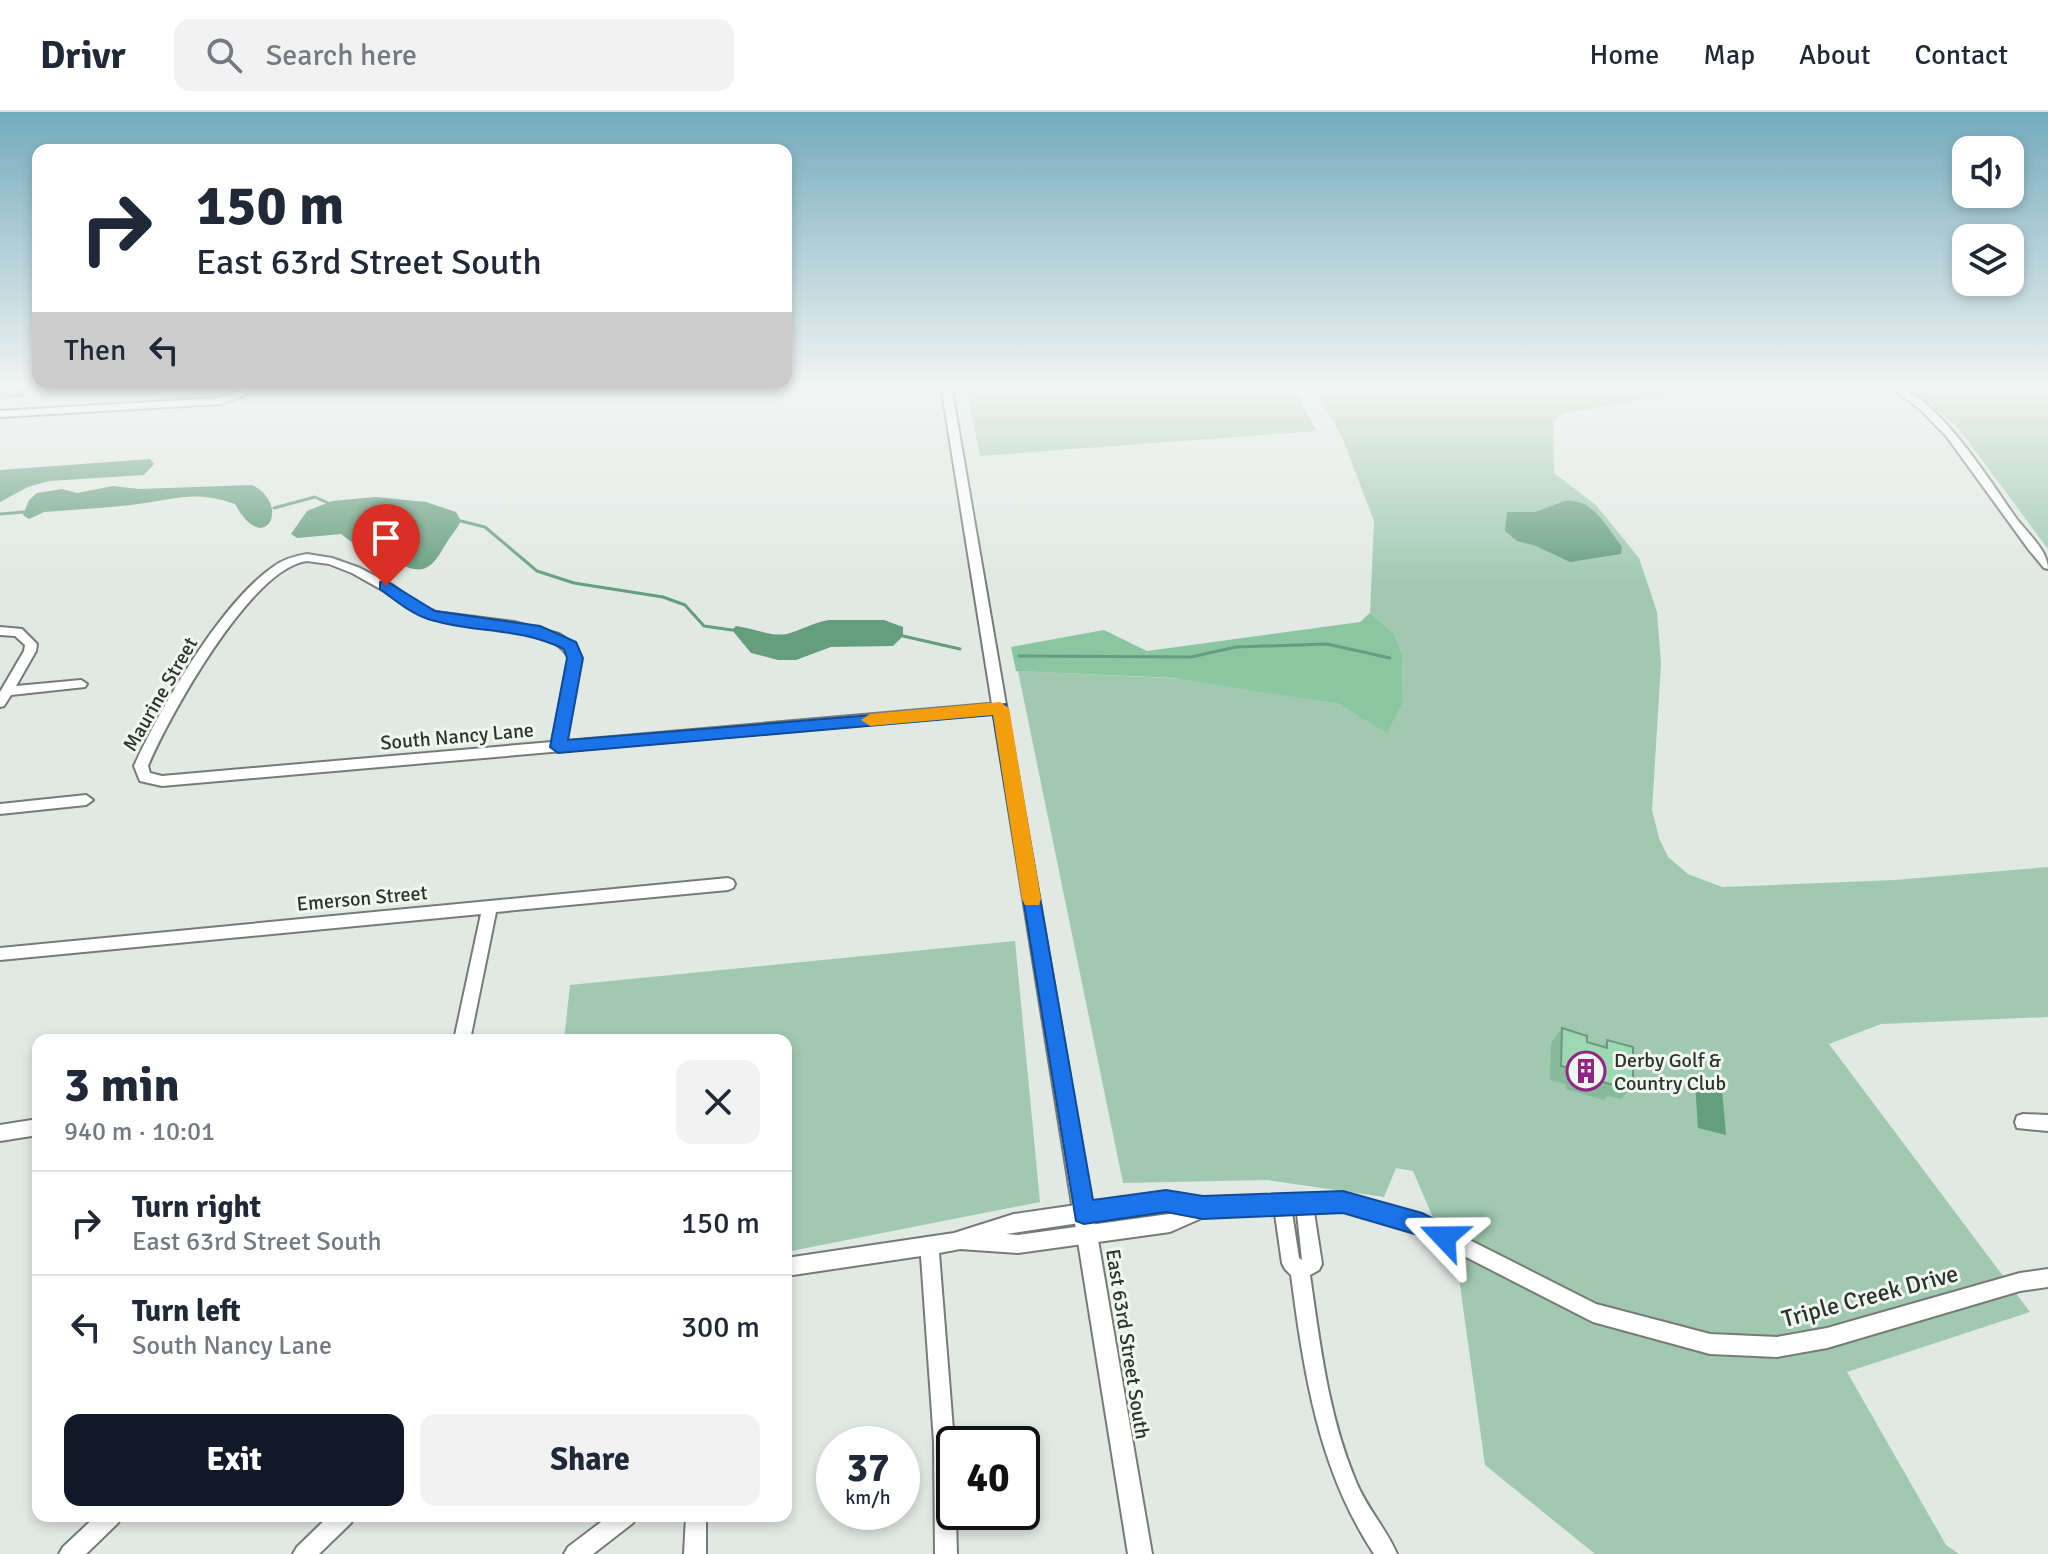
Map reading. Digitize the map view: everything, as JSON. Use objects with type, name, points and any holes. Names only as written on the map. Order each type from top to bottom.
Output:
[{"type":"main road","name":"East 63rd Street South","points":[[957,452],[1140,1554]]},
{"type":"street","points":[[1963,452],[2007,517],[2048,565]]},
{"type":"street","name":"Maurine Street","points":[[156,781],[145,777],[141,766],[190,674],[237,611],[282,566],[297,559],[312,558],[357,572],[432,615],[540,632],[565,641],[571,646],[575,658],[558,747]]},
{"type":"street","points":[[0,631],[18,632],[31,644],[0,703]]},
{"type":"street","points":[[8,691],[81,684]]},
{"type":"street","name":"South Nancy Lane","points":[[156,781],[1000,708]]},
{"type":"street","points":[[0,809],[86,800]]},
{"type":"street","name":"Emerson Street","points":[[0,954],[488,914],[728,884]]},
{"type":"street","points":[[463,1034],[488,914]]},
{"type":"street","points":[[2023,1122],[2048,1123]]},
{"type":"street","points":[[0,1133],[32,1128]]},
{"type":"street","name":"Triple Creek Drive","points":[[792,1266],[954,1242],[1014,1223],[1166,1201],[1203,1208],[1343,1202],[1422,1225],[1593,1313],[1710,1344],[1777,1347],[1827,1338],[2020,1282],[2048,1278]]},
{"type":"street","points":[[1282,1203],[1291,1263],[1300,1270],[1322,1419],[1358,1511],[1386,1554]]},
{"type":"street","points":[[1300,1270],[1313,1264],[1304,1203]]},
{"type":"street","name":"Triple Creek Drive","points":[[954,1242],[1018,1244],[1170,1223],[1203,1208]]},
{"type":"street","points":[[929,1246],[944,1442],[946,1554]]},
{"type":"street","points":[[70,1554],[105,1522]]},
{"type":"street","points":[[304,1554],[338,1522]]},
{"type":"street","points":[[575,1554],[618,1522]]},
{"type":"street","points":[[695,1554],[696,1522]]},
{"type":"shaded area","points":[[979,452],[1030,452],[980,456]]},
{"type":"shaded area","points":[[1348,452],[1554,452],[1554,473],[1596,505],[1639,558],[1657,612],[1661,664],[1652,810],[1668,857],[1688,874],[1722,887],[1895,880],[2048,867],[2048,1017],[1881,1024],[1829,1044],[2030,1312],[1847,1372],[1946,1545],[1959,1554],[1595,1554],[1485,1465],[1459,1278],[1413,1171],[1396,1168],[1384,1197],[1267,1180],[1123,1183],[1018,671],[1190,679],[1339,704],[1387,732],[1403,703],[1402,654],[1394,633],[1370,613],[1374,521]]},
{"type":"shaded area","points":[[1976,452],[2048,452],[2048,549]]},
{"type":"shaded area","points":[[150,459],[154,464],[144,475],[49,481],[28,487],[0,502],[0,470]]},
{"type":"shaded area","points":[[252,485],[264,494],[270,504],[270,522],[264,527],[256,527],[246,520],[235,504],[195,496],[44,512],[29,519],[23,515],[29,500],[37,493],[62,489],[77,493],[113,486],[139,489]]},
{"type":"shaded area","points":[[375,497],[426,502],[456,512],[461,521],[434,562],[422,569],[355,550],[353,543],[341,534],[297,538],[291,534],[307,511],[332,501]]},
{"type":"shaded area","points":[[1565,501],[1583,504],[1598,515],[1622,547],[1621,554],[1570,562],[1517,541],[1505,531],[1507,512],[1535,512]]},
{"type":"shaded area","points":[[1370,613],[1394,633],[1402,654],[1403,703],[1387,733],[1339,704],[1175,678],[1016,671],[1011,647],[1104,630],[1147,651],[1360,622]]},
{"type":"shaded area","points":[[829,620],[884,620],[903,627],[903,636],[893,646],[831,647],[796,660],[778,660],[751,653],[732,630],[736,626],[781,635]]},
{"type":"shaded area","points":[[1015,941],[1040,1202],[792,1251],[792,1034],[565,1034],[570,985]]},
{"type":"shaded area","points":[[1695,1083],[1722,1090],[1726,1135],[1698,1128]]},
{"type":"building","points":[[1562,1028],[1587,1036],[1587,1042],[1607,1048],[1607,1040],[1633,1047],[1633,1085],[1617,1081],[1617,1086],[1578,1075],[1578,1070],[1561,1066]]},
{"type":"waterway","points":[[274,508],[315,497],[328,503]]},
{"type":"waterway","points":[[0,514],[24,512]]},
{"type":"waterway","points":[[461,521],[485,527],[537,571],[574,583],[663,597],[685,605],[704,626],[732,630]]},
{"type":"waterway","points":[[903,636],[960,649]]},
{"type":"waterway","points":[[1019,656],[1191,657],[1236,647],[1327,644],[1390,658]]},
{"type":"slow traffic","points":[[870,720],[1000,708],[1032,899]]},
{"type":"place","name":"Derby Golf & Country Club","points":[[1586,1071]]},
{"type":"route","points":[[386,586],[432,615],[548,633],[571,646],[575,658],[558,747],[1000,708],[1084,1213],[1166,1201],[1203,1208],[1263,1203],[1343,1202],[1422,1225],[1444,1237]]}]
